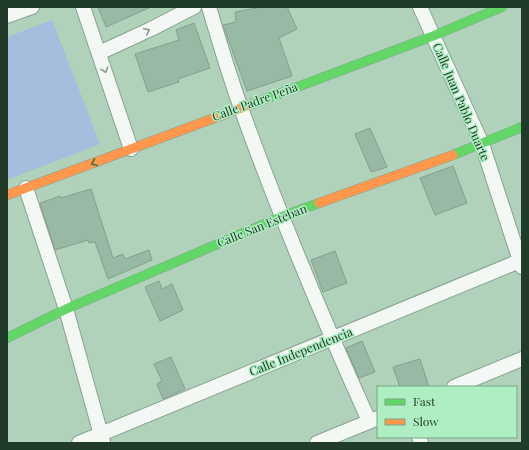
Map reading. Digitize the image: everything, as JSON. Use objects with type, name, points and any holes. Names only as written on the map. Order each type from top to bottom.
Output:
[{"type":"street","points":[[7,16],[32,7]]},
{"type":"street","points":[[83,7],[131,149]]},
{"type":"street","points":[[99,53],[194,7]]},
{"type":"street","points":[[209,7],[241,107],[332,339],[374,420],[317,443]]},
{"type":"street","name":"Calle Juan Pablo Duarte","points":[[420,7],[482,144],[521,262]]},
{"type":"street","name":"Calle Padre Peña","points":[[7,195],[432,36],[502,7]]},
{"type":"street","name":"Calle San Esteban","points":[[7,338],[66,309],[283,216],[482,144],[522,127]]},
{"type":"street","points":[[26,188],[66,309],[102,439]]},
{"type":"street","name":"Calle Independencia","points":[[79,443],[102,439],[332,339],[521,262]]},
{"type":"street","points":[[456,386],[522,359]]},
{"type":"shaded area","points":[[52,20],[100,144],[7,180],[7,37]]},
{"type":"building","points":[[98,7],[151,7],[106,27]]},
{"type":"building","points":[[262,7],[287,7],[297,29],[279,38],[292,76],[247,91],[223,25],[236,22],[235,12]]},
{"type":"building","points":[[194,23],[210,68],[178,79],[179,82],[148,92],[135,54],[179,40],[176,30]]},
{"type":"building","points":[[370,128],[387,167],[371,172],[355,134]]},
{"type":"building","points":[[453,166],[467,203],[435,215],[420,178]]},
{"type":"building","points":[[91,189],[113,258],[123,254],[125,259],[149,250],[152,260],[108,279],[95,242],[89,243],[88,240],[55,250],[40,203],[60,196],[61,198]]},
{"type":"building","points":[[335,251],[347,283],[323,292],[311,260]]},
{"type":"building","points":[[159,281],[162,289],[172,284],[183,310],[160,321],[145,287]]},
{"type":"building","points":[[362,341],[375,372],[359,378],[346,348]]},
{"type":"building","points":[[171,357],[185,389],[163,399],[157,384],[162,381],[154,364]]},
{"type":"building","points":[[420,359],[429,386],[400,386],[393,367]]},
{"type":"traffic: fast","points":[[252,104],[433,36],[502,7]]},
{"type":"traffic: fast","points":[[453,155],[522,127]]},
{"type":"traffic: fast","points":[[7,338],[66,309],[283,216],[319,203]]},
{"type":"traffic: slow","points":[[7,195],[252,104]]},
{"type":"traffic: slow","points":[[319,203],[453,155]]}]
